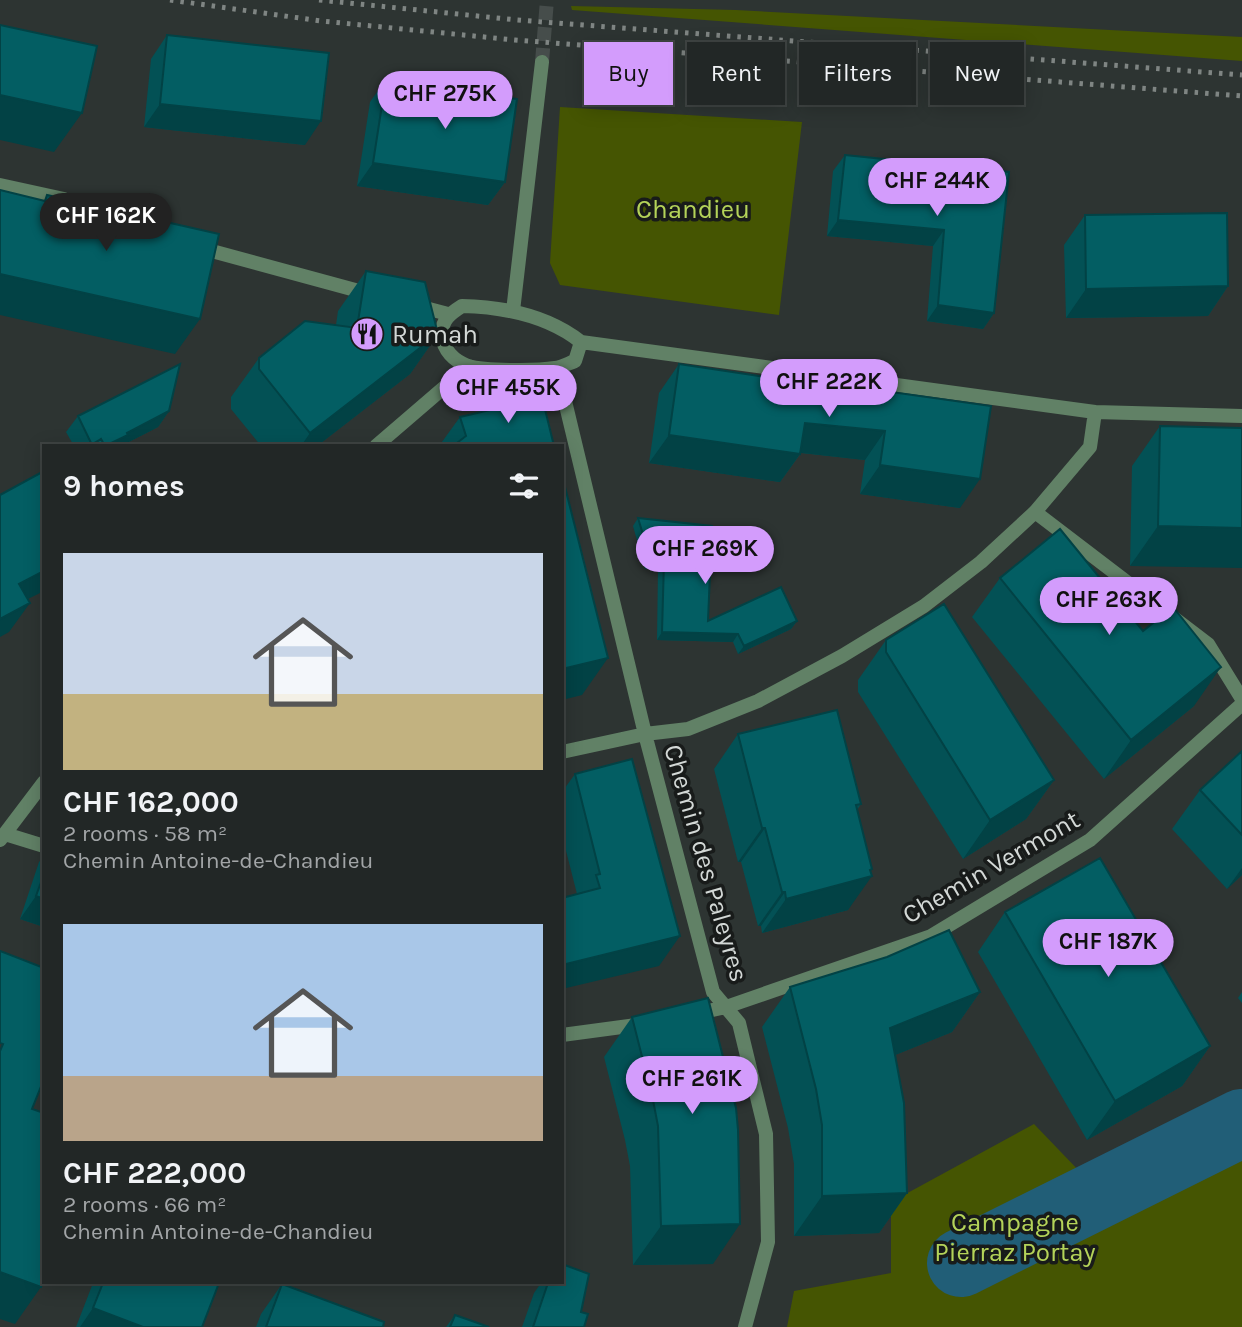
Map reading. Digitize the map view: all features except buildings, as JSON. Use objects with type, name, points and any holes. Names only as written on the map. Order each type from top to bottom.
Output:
[{"type":"street","points":[[513,311],[542,62]]},
{"type":"street","points":[[0,185],[75,201]]},
{"type":"street","points":[[183,244],[449,314]]},
{"type":"street","points":[[581,342],[575,361],[556,368],[511,370],[469,366],[452,358],[442,342],[442,327],[449,314],[462,306],[486,306],[535,317],[569,333],[581,342],[1095,412],[1242,416]]},
{"type":"street","points":[[378,444],[469,366]]},
{"type":"street","name":"Chemin des Paleyres","points":[[556,368],[645,734],[713,992],[739,1023],[766,1134],[768,1242],[745,1327]]},
{"type":"street","name":"Chemin des Paleyres","points":[[564,752],[645,734],[688,729],[758,701],[842,656],[924,606],[981,562],[1035,512],[1090,447],[1095,412]]},
{"type":"street","name":"Chemin Vermont","points":[[564,1035],[624,1028],[726,1007],[931,936],[1090,840],[1242,701],[1208,644],[1035,512]]},
{"type":"street","points":[[42,785],[2,837],[42,846]]},
{"type":"green space","points":[[571,6],[736,10],[1242,37],[1242,61],[1024,44],[1024,42],[992,42],[572,10]]},
{"type":"green space","name":"Chandieu","points":[[560,107],[802,122],[779,315],[560,285],[550,263]]},
{"type":"green space","name":"Campagne Pierraz Portay","points":[[1034,1124],[1083,1175],[1154,1171],[1242,1128],[1242,1327],[787,1327],[794,1291],[891,1273],[891,1202]]},
{"type":"waterway","points":[[961,1263],[1242,1123]]},
{"type":"tunnel","points":[[542,62],[547,0]]},
{"type":"railway","points":[[170,0],[321,21],[515,40],[1242,96]]},
{"type":"railway","points":[[319,0],[517,20],[1242,75]]},
{"type":"place","name":"Rumah","points":[[367,334]]}]
